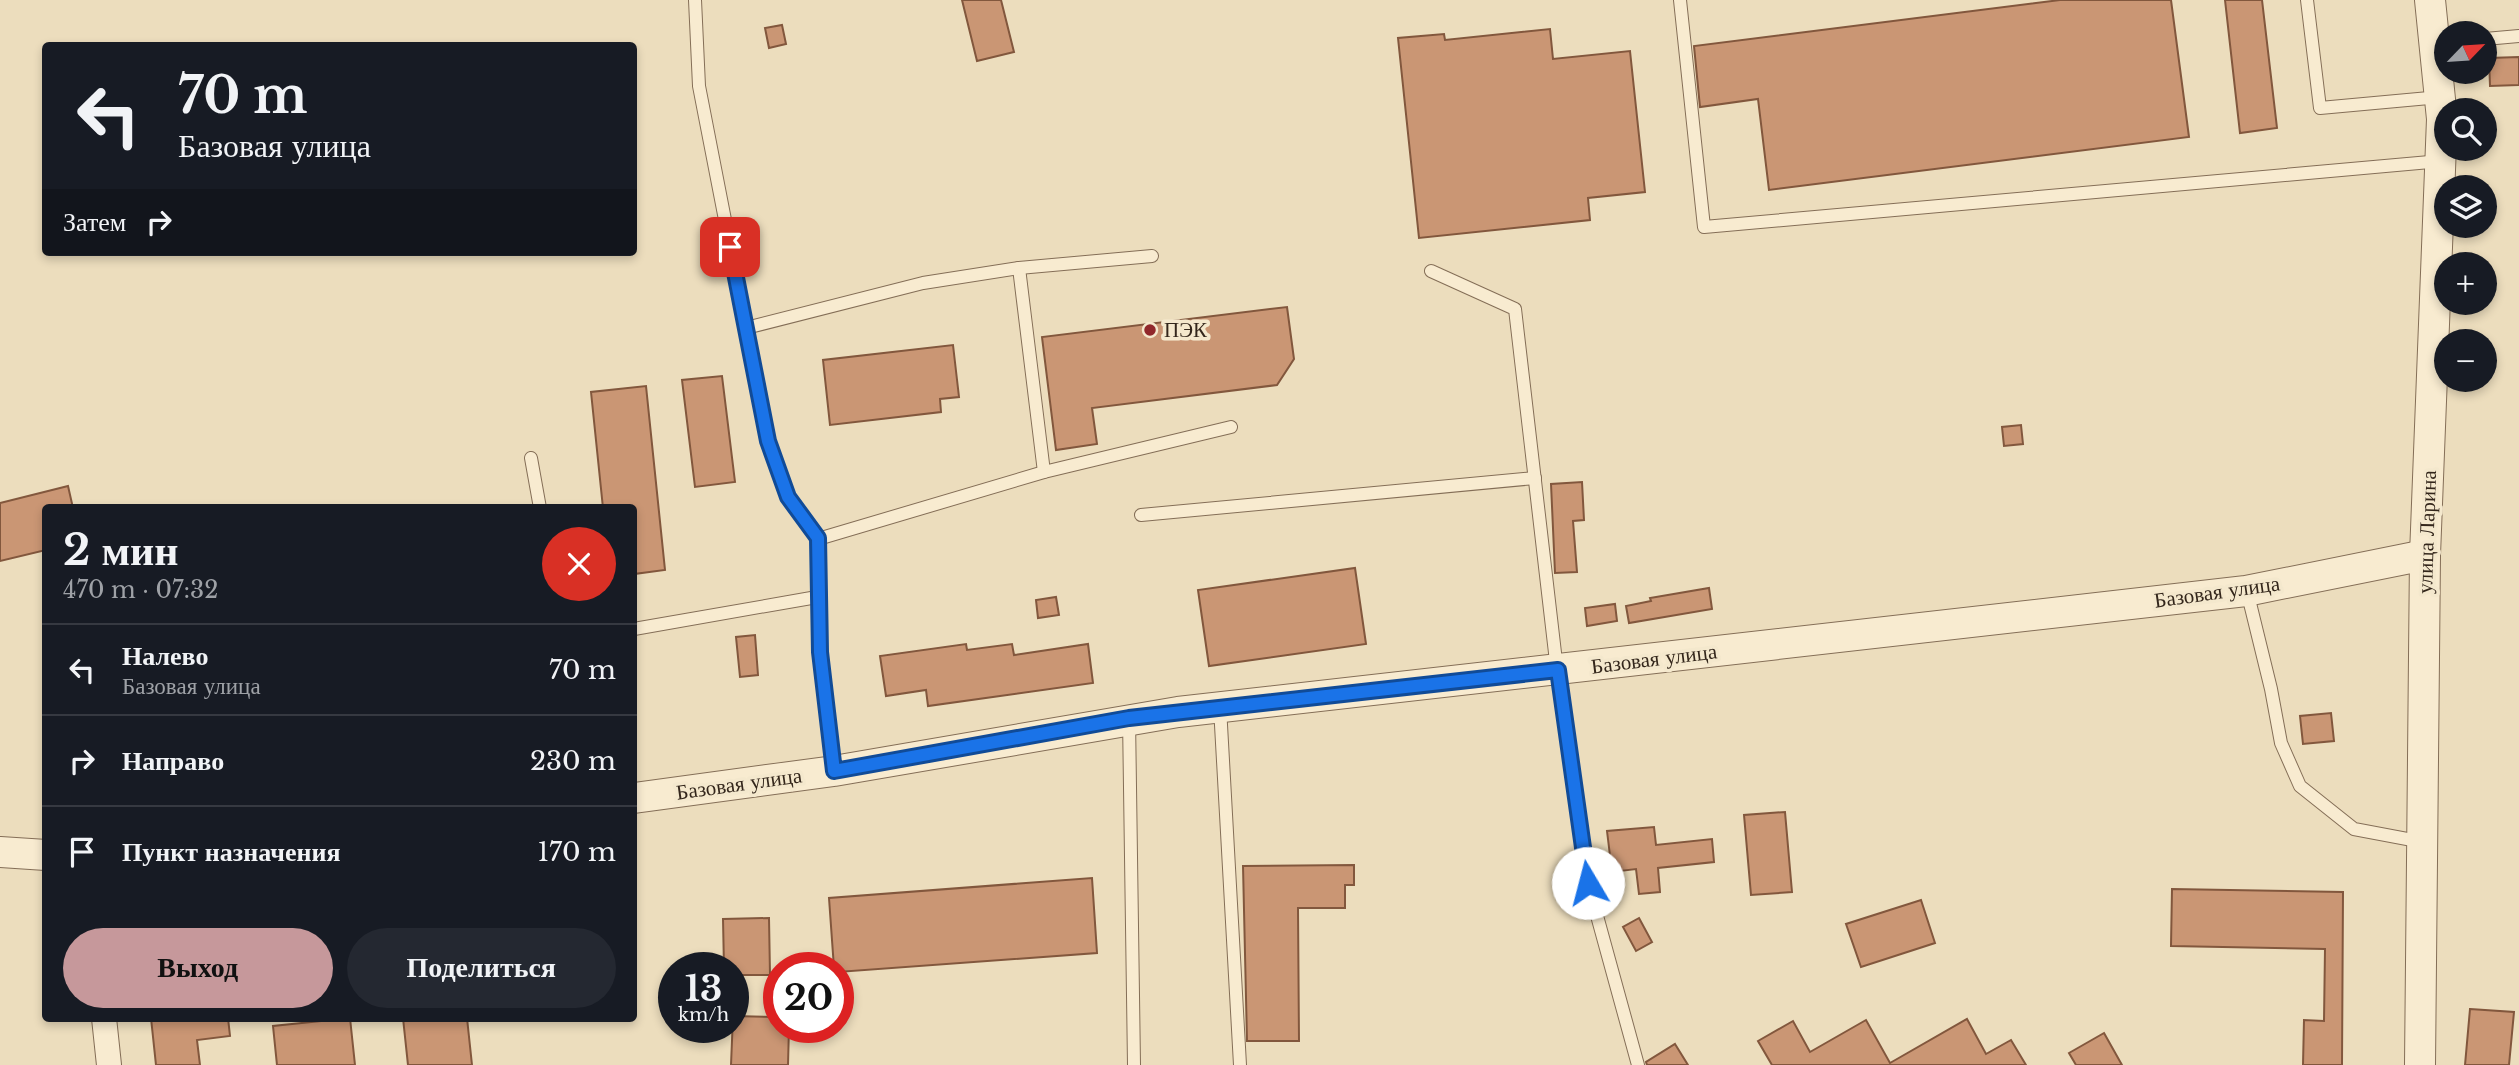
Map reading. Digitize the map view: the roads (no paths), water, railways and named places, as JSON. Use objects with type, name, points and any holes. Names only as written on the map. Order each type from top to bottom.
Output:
[{"type":"street","name":"улица Ларина","points":[[2430,0],[2435,21]]},
{"type":"street","name":"улица Ларина","points":[[2440,84],[2440,97]]},
{"type":"street","name":"улица Ларина","points":[[2420,1065],[2425,555],[2441,161]]},
{"type":"street","name":"Базовая улица","points":[[637,798],[834,771],[1129,718],[2246,591],[2425,555]]},
{"type":"street","points":[[0,852],[42,855]]},
{"type":"street","points":[[104,1022],[109,1065]]},
{"type":"lane","points":[[695,0],[699,86],[768,441],[788,497],[818,538],[817,597],[834,771]]},
{"type":"lane","points":[[1680,0],[1677,0],[1704,227],[2441,161]]},
{"type":"lane","points":[[2307,0],[2320,107],[2440,97]]},
{"type":"lane","points":[[2497,38],[2519,36]]},
{"type":"lane","points":[[746,328],[923,283],[1019,268],[1152,256]]},
{"type":"lane","points":[[1019,268],[1044,472]]},
{"type":"lane","points":[[1431,271],[1515,309],[1558,670],[1588,883],[1638,1065]]},
{"type":"lane","points":[[818,538],[1044,472],[1231,427]]},
{"type":"lane","points":[[531,458],[539,504]]},
{"type":"lane","points":[[1141,515],[1535,478]]},
{"type":"lane","points":[[2246,591],[2272,689],[2281,743],[2300,786],[2354,829],[2424,842]]},
{"type":"lane","points":[[637,627],[817,597]]},
{"type":"lane","points":[[1220,707],[1240,1065]]},
{"type":"lane","points":[[1129,718],[1134,1065]]},
{"type":"place","name":"ПЭК","points":[[1150,330]]}]
